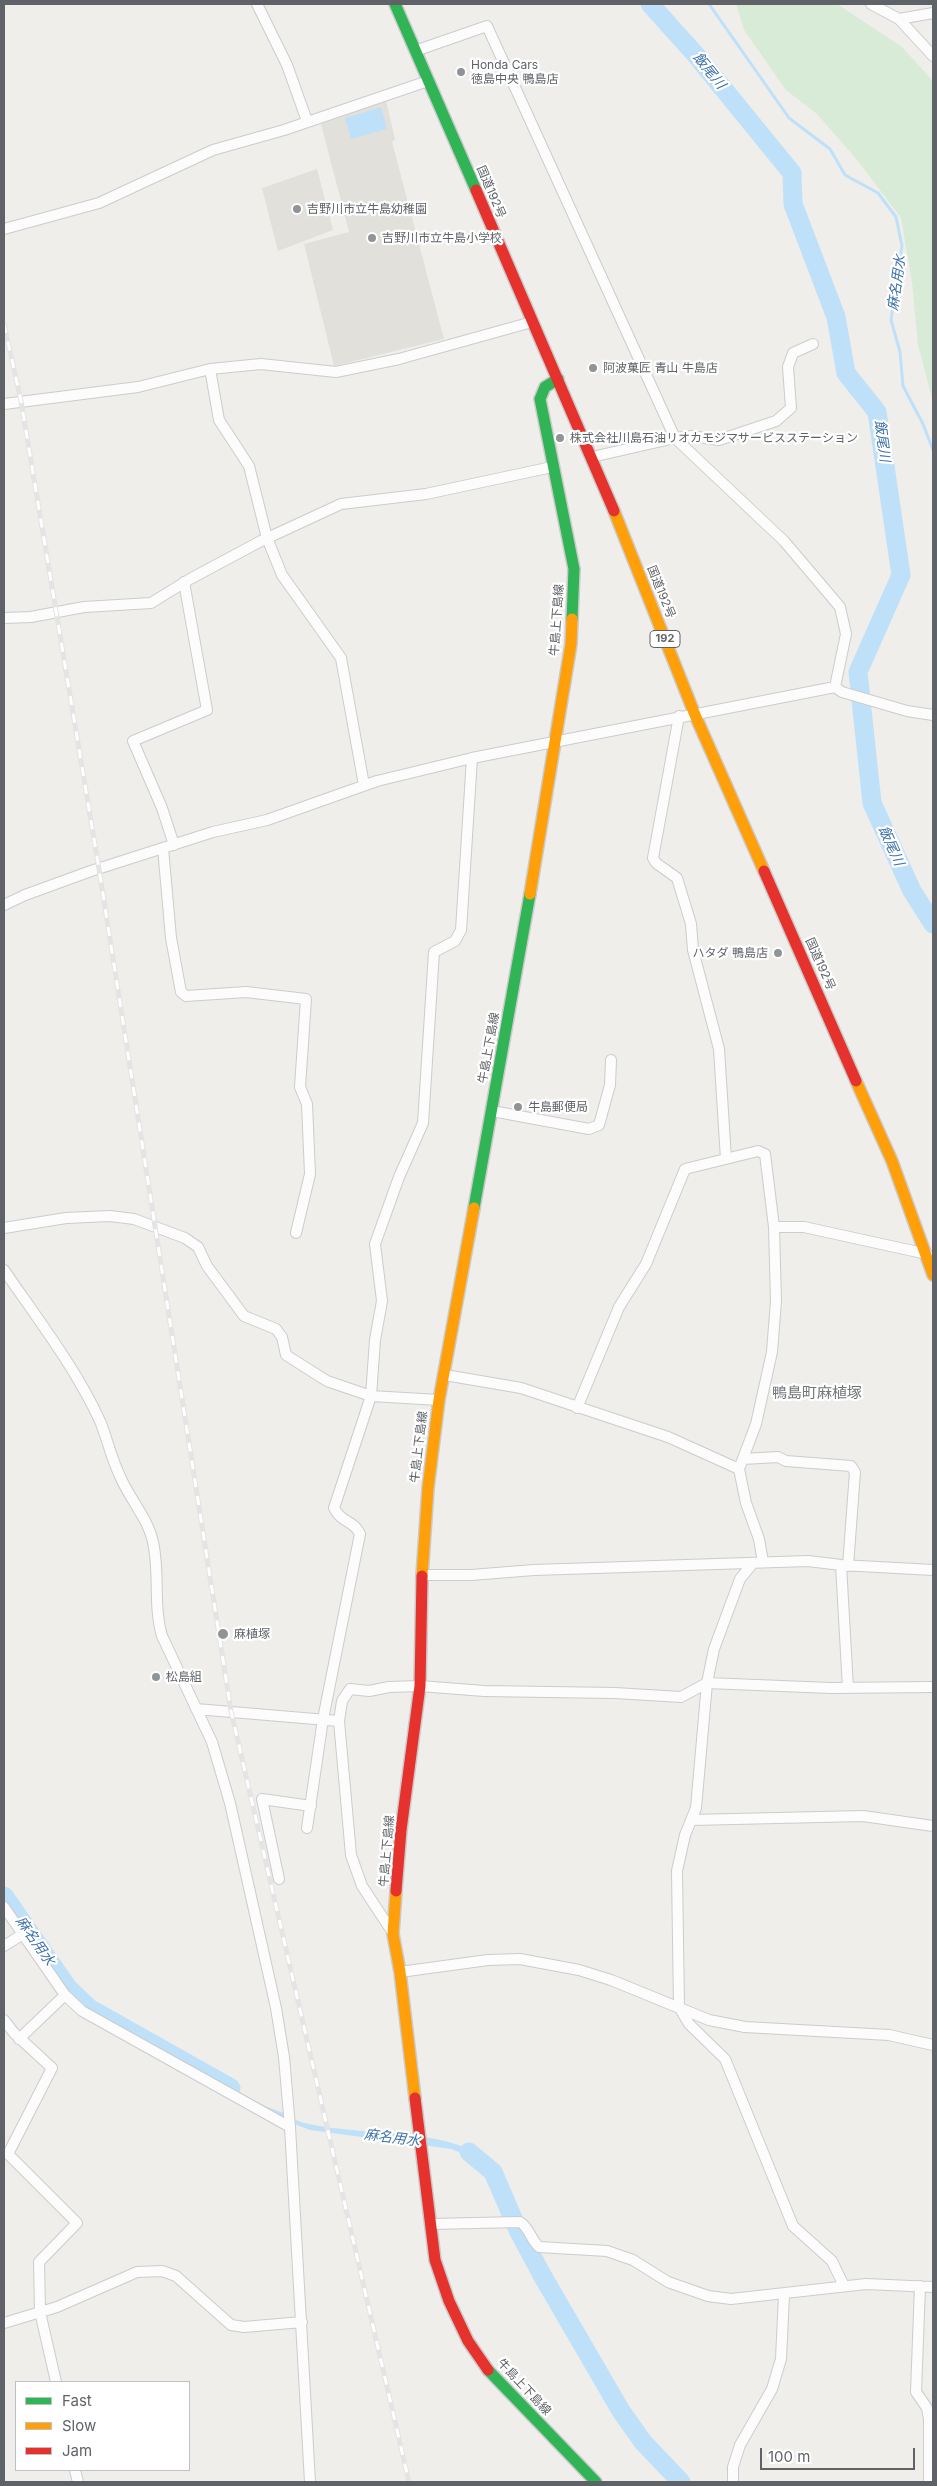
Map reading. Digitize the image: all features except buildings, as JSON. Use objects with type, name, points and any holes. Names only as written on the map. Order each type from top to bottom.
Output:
[{"type":"main road","name":"国道192号","points":[[395,4],[592,458],[695,715],[892,1161],[930,1254],[933,1275]]},
{"type":"main road","name":"牛島上下島線","points":[[558,379],[545,387],[540,399],[552,467],[574,569],[571,644],[492,1111],[439,1400],[428,1488],[422,1575],[420,1686],[402,1830],[394,1934],[435,2260],[449,2301],[468,2341],[488,2370],[596,2482]]},
{"type":"street","points":[[257,4],[287,65],[307,121]]},
{"type":"street","points":[[870,4],[899,18],[933,56]]},
{"type":"street","points":[[899,18],[933,14]]},
{"type":"street","points":[[415,51],[487,26],[675,438],[784,541],[840,607],[846,634],[838,689]]},
{"type":"street","points":[[4,229],[99,203],[213,150],[284,130],[428,81]]},
{"type":"street","points":[[4,404],[138,387],[210,369],[261,364],[336,372],[399,359],[532,322]]},
{"type":"street","points":[[592,458],[675,438],[692,436],[719,440],[776,421],[791,408],[788,367],[793,353],[813,344]]},
{"type":"street","points":[[210,369],[219,420],[249,466],[267,538],[282,575],[341,658],[364,786]]},
{"type":"street","points":[[4,618],[31,617],[84,607],[151,603],[184,582],[267,538],[341,504],[426,494],[552,467]]},
{"type":"street","points":[[184,582],[208,710],[133,741],[162,808],[169,847],[171,938],[181,992],[186,996],[246,992],[306,998],[300,1087],[308,1104],[310,1174],[296,1233]]},
{"type":"street","points":[[4,905],[25,895],[75,877],[213,832],[267,820],[364,786],[472,758],[554,741],[595,735],[679,716],[695,715],[838,689],[902,709],[933,715]]},
{"type":"street","points":[[679,716],[653,858],[656,863],[677,878],[691,924],[693,950],[719,1049],[726,1159]]},
{"type":"street","points":[[307,1828],[323,1719],[360,1534],[356,1526],[339,1518],[334,1508],[371,1396],[375,1340],[382,1301],[375,1244],[399,1177],[423,1123],[434,952],[456,941],[461,930],[472,758]]},
{"type":"street","points":[[492,1111],[589,1129],[599,1125],[610,1085],[611,1060]]},
{"type":"street","points":[[577,1408],[619,1307],[646,1264],[685,1169],[758,1151],[765,1154],[774,1227],[776,1301],[772,1352],[756,1424],[739,1469],[746,1503],[759,1539],[758,1562],[740,1579],[714,1649],[707,1683],[696,1808],[677,1871],[679,2007],[689,2024],[725,2059],[793,2226],[832,2261],[844,2286]]},
{"type":"street","points":[[4,1228],[66,1218],[110,1216],[134,1218],[185,1238],[198,1248],[207,1266],[244,1316],[276,1329],[282,1337],[286,1355],[327,1382],[371,1396],[439,1400]]},
{"type":"street","points":[[774,1227],[804,1227],[930,1254]]},
{"type":"street","points":[[4,1270],[88,1398],[100,1422],[118,1474],[149,1531],[153,1542],[156,1567],[158,1623],[162,1636],[212,1742],[230,1803],[276,2008],[284,2057],[302,2322],[310,2482]]},
{"type":"street","points":[[445,1375],[521,1388],[668,1437],[739,1469]]},
{"type":"street","points":[[743,1458],[778,1457],[786,1461],[851,1466],[855,1472],[844,1566],[848,1688]]},
{"type":"street","points":[[422,1575],[472,1575],[534,1570],[808,1561],[844,1566],[933,1570]]},
{"type":"street","points":[[394,1934],[362,1886],[351,1855],[339,1721],[342,1701],[350,1688],[369,1690],[420,1686],[484,1691],[681,1697],[707,1683],[848,1688],[933,1688]]},
{"type":"street","points":[[196,1709],[339,1721]]},
{"type":"street","points":[[279,1879],[262,1799],[310,1806]]},
{"type":"street","points":[[691,1820],[863,1816],[933,1826]]},
{"type":"street","points":[[4,1907],[65,1995],[82,2011],[290,2127]]},
{"type":"street","points":[[4,1946],[23,1934]]},
{"type":"street","points":[[400,1972],[488,1960],[520,1959],[579,1970],[611,1980],[709,2020],[745,2028],[889,2035],[933,2045]]},
{"type":"street","points":[[19,2039],[65,1995]]},
{"type":"street","points":[[4,2020],[19,2039],[52,2068],[8,2154],[77,2223],[39,2262],[40,2312],[56,2381]]},
{"type":"street","points":[[431,2224],[515,2222],[540,2247],[607,2251],[633,2260],[668,2282],[708,2296],[730,2299],[784,2295],[844,2286],[886,2283],[933,2287]]},
{"type":"street","points":[[4,2323],[96,2291],[137,2272],[162,2271],[176,2276],[231,2325],[244,2327],[302,2322]]},
{"type":"street","points":[[920,2286],[916,2392],[927,2408],[929,2419],[930,2482]]},
{"type":"street","points":[[733,2482],[733,2466],[740,2444],[752,2419],[772,2389],[782,2359],[784,2295]]},
{"type":"shaded area","name":"吉野川市立牛島小学校","points":[[386,101],[395,139],[392,142],[444,339],[334,366],[304,244],[349,232],[321,124]]},
{"type":"shaded area","name":"吉野川市立牛島幼稚園","points":[[317,169],[333,230],[278,251],[262,188]]},
{"type":"green space","points":[[736,4],[837,4],[902,47],[933,81],[933,402],[918,345],[912,282],[901,218],[858,161],[817,114],[786,90],[744,30]]},
{"type":"water","points":[[381,107],[387,129],[351,139],[345,118]]},
{"type":"water","points":[[210,2074],[256,2101],[301,2122],[322,2127],[425,2137],[450,2142],[471,2150],[488,2161],[488,2172],[469,2156],[451,2149],[310,2130],[284,2120],[208,2078]]},
{"type":"waterway","name":"飯尾川","points":[[650,4],[695,54],[792,173],[793,204],[836,317],[846,373],[877,412],[901,575],[858,672],[872,803],[912,891],[933,924]]},
{"type":"waterway","name":"麻名用水","points":[[709,4],[789,118],[830,149],[845,175],[878,193],[896,217],[902,246],[891,320],[900,352],[903,386],[923,424],[933,450]]},
{"type":"waterway","name":"麻名用水","points":[[4,1896],[68,1988],[89,2008],[231,2088]]},
{"type":"waterway","name":"麻名用水","points":[[469,2152],[493,2172],[518,2230],[542,2275],[621,2411],[643,2442],[681,2482]]},
{"type":"railway","points":[[4,324],[21,401],[99,869],[231,1711],[409,2482]]},
{"type":"traffic: fast","points":[[395,4],[476,190]]},
{"type":"traffic: fast","points":[[558,379],[545,387],[540,399],[574,569],[572,619]]},
{"type":"traffic: fast","points":[[474,1208],[530,894]]},
{"type":"traffic: fast","points":[[488,2370],[596,2482]]},
{"type":"traffic: slow","points":[[614,511],[695,715],[764,871]]},
{"type":"traffic: slow","points":[[530,894],[571,644],[572,619]]},
{"type":"traffic: slow","points":[[856,1081],[892,1161],[933,1275]]},
{"type":"traffic: slow","points":[[422,1576],[428,1488],[439,1400],[474,1208]]},
{"type":"traffic: slow","points":[[396,1891],[393,1934],[400,1972],[415,2098]]},
{"type":"traffic: jam","points":[[476,190],[614,511]]},
{"type":"traffic: jam","points":[[764,871],[856,1081]]},
{"type":"traffic: jam","points":[[396,1891],[401,1830],[420,1686],[422,1576]]},
{"type":"traffic: jam","points":[[415,2098],[435,2260],[449,2301],[468,2341],[488,2370]]},
{"type":"place","name":"Honda Cars 徳島中央 鴨島店","points":[[461,72]]},
{"type":"place","name":"吉野川市立牛島幼稚園","points":[[297,209]]},
{"type":"place","name":"吉野川市立牛島小学校","points":[[372,238]]},
{"type":"place","name":"阿波菓匠 青山 牛島店","points":[[593,368]]},
{"type":"place","name":"株式会社川島石油リオカモジマサービスステーション","points":[[560,438]]},
{"type":"place","name":"ハタダ 鴨島店","points":[[778,953]]},
{"type":"place","name":"牛島郵便局","points":[[518,1107]]},
{"type":"place","name":"麻植塚","points":[[223,1634]]},
{"type":"place","name":"松島組","points":[[156,1677]]},
{"type":"district","name":"鴨島町麻植塚","points":[[817,1393]]}]
